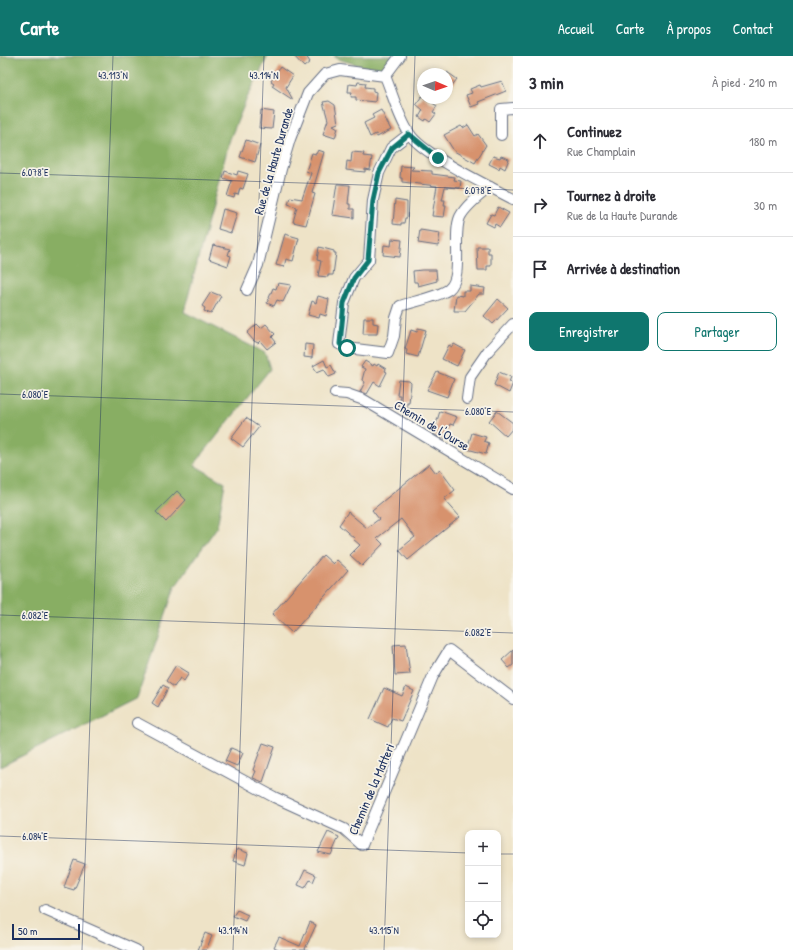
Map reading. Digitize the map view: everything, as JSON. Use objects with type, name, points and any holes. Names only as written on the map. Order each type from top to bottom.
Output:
[{"type":"street","points":[[400,56],[385,76],[409,134],[438,158],[513,198]]},
{"type":"street","name":"Rue de la Haute Durande","points":[[247,290],[258,265],[281,169],[290,139],[308,93],[325,74],[340,70],[385,76]]},
{"type":"street","points":[[501,134],[501,109],[513,108]]},
{"type":"street","points":[[409,134],[392,148],[379,173],[373,200],[368,260],[354,278],[344,303],[340,344],[347,348],[388,353],[394,336],[396,318],[400,306],[450,288],[456,278],[457,232],[460,217],[469,205],[490,187]]},
{"type":"street","points":[[467,399],[470,377],[488,351],[513,324]]},
{"type":"street","name":"Chemin de l'Ourse","points":[[335,393],[347,394],[364,400],[513,489]]},
{"type":"street","name":"Chemin de la Matteri","points":[[137,723],[274,797],[344,829],[362,846],[433,676],[449,650],[513,699]]},
{"type":"street","points":[[45,910],[136,950]]},
{"type":"green space","points":[[0,56],[268,56],[247,98],[230,139],[184,312],[265,353],[270,369],[194,465],[225,483],[217,527],[175,587],[137,698],[0,767]]},
{"type":"green space","points":[[334,56],[394,56],[382,72],[338,59]]},
{"type":"building","points":[[294,56],[306,56],[310,62],[304,67]]},
{"type":"building","points":[[280,67],[293,76],[286,87],[293,100],[272,86],[274,83],[271,81]]},
{"type":"building","points":[[453,76],[457,79],[453,84]]},
{"type":"building","points":[[502,81],[506,91],[478,102],[479,104],[471,107],[466,95],[472,93],[470,89],[480,85],[481,87]]},
{"type":"building","points":[[358,82],[366,83],[365,87],[373,88],[373,91],[376,92],[375,102],[356,100],[356,97],[351,97],[352,92],[348,92],[349,84],[357,85]]},
{"type":"building","points":[[329,101],[335,105],[338,123],[333,125],[338,128],[335,138],[323,134],[328,120],[323,102]]},
{"type":"building","points":[[417,103],[417,104],[434,104],[437,106],[433,112],[436,114],[430,122],[419,117],[423,110],[416,104]]},
{"type":"building","points":[[261,110],[274,112],[272,129],[259,128]]},
{"type":"building","points":[[381,110],[391,130],[377,137],[376,134],[370,137],[364,123],[374,118],[372,115]]},
{"type":"building","points":[[468,125],[475,136],[478,134],[486,145],[475,163],[454,151],[444,135],[461,126],[463,128]]},
{"type":"building","points":[[246,140],[260,145],[255,162],[240,157]]},
{"type":"building","points":[[318,150],[324,152],[312,193],[315,194],[306,225],[293,222],[297,207],[288,204],[290,197],[302,199],[311,173],[306,171],[312,153],[316,154]]},
{"type":"building","points":[[352,152],[364,153],[363,156],[372,157],[370,170],[365,169],[365,172],[346,170],[347,161],[351,162]]},
{"type":"building","points":[[493,156],[500,158],[501,156],[509,159],[505,169],[500,166],[499,169],[489,164]]},
{"type":"building","points":[[401,166],[414,167],[411,170],[432,171],[432,174],[455,177],[454,180],[461,181],[460,188],[445,187],[442,200],[445,200],[444,205],[446,205],[444,217],[432,216],[437,186],[402,182],[402,178],[400,178]]},
{"type":"building","points":[[225,171],[237,175],[238,171],[248,174],[243,189],[240,188],[238,195],[235,194],[234,198],[227,196],[232,181],[223,178]]},
{"type":"building","points":[[337,184],[350,185],[348,204],[350,204],[350,209],[354,209],[354,218],[332,215]]},
{"type":"building","points":[[395,200],[407,202],[407,218],[405,218],[404,223],[401,223],[401,225],[393,224]]},
{"type":"building","points":[[498,207],[509,213],[500,227],[495,224],[494,227],[486,223],[491,214],[494,215]]},
{"type":"building","points":[[223,209],[237,213],[231,233],[218,229]]},
{"type":"building","points":[[420,230],[440,233],[438,246],[418,243]]},
{"type":"building","points":[[285,234],[299,238],[293,261],[286,259],[284,267],[276,265]]},
{"type":"building","points":[[392,239],[402,240],[400,257],[383,255],[384,245],[391,246]]},
{"type":"building","points":[[213,245],[230,249],[228,255],[231,256],[228,266],[209,259]]},
{"type":"building","points":[[319,247],[334,251],[334,253],[336,253],[333,275],[328,275],[328,277],[318,276],[321,261],[317,260]]},
{"type":"building","points":[[477,247],[488,247],[488,253],[491,253],[491,266],[487,266],[487,270],[478,270]]},
{"type":"building","points":[[436,270],[437,281],[418,286],[417,282],[414,282],[413,271]]},
{"type":"building","points":[[278,283],[291,285],[283,302],[277,300],[274,306],[267,303],[273,288],[276,289]]},
{"type":"building","points":[[470,286],[485,288],[484,294],[479,294],[465,311],[454,311],[456,295],[463,296],[463,291],[470,291]]},
{"type":"building","points":[[211,292],[221,296],[211,314],[204,311],[205,308],[202,306]]},
{"type":"building","points":[[318,296],[329,299],[326,316],[320,314],[319,318],[308,315],[312,301],[316,303]]},
{"type":"building","points":[[498,299],[508,308],[493,324],[484,316]]},
{"type":"building","points":[[364,318],[373,318],[373,323],[378,324],[377,334],[363,334]]},
{"type":"building","points":[[257,324],[261,328],[266,324],[275,334],[272,337],[276,342],[267,349],[260,341],[258,343],[254,341],[247,333]]},
{"type":"building","points":[[418,328],[426,330],[418,357],[406,354],[407,350],[405,349],[411,330],[417,332]]},
{"type":"building","points":[[305,344],[313,345],[312,358],[304,357]]},
{"type":"building","points":[[454,344],[465,350],[457,366],[442,359],[449,345],[452,347]]},
{"type":"building","points":[[324,360],[327,367],[331,365],[336,374],[329,377],[324,369],[317,372],[313,366]]},
{"type":"building","points":[[365,361],[373,366],[374,364],[377,366],[378,364],[386,369],[385,371],[387,372],[380,386],[374,382],[367,394],[360,392],[365,382],[362,380],[365,369],[361,367]]},
{"type":"building","points":[[437,372],[454,379],[447,397],[427,390]]},
{"type":"building","points":[[499,372],[511,377],[509,382],[513,383],[509,393],[494,385]]},
{"type":"building","points":[[399,380],[409,381],[411,383],[407,410],[398,409],[400,395],[397,395]]},
{"type":"building","points":[[440,411],[457,417],[453,425],[450,424],[444,440],[433,434]]},
{"type":"building","points":[[497,411],[513,423],[513,428],[506,436],[489,421]]},
{"type":"building","points":[[246,418],[259,427],[243,447],[231,438]]},
{"type":"building","points":[[472,433],[486,437],[484,441],[489,443],[486,454],[467,449]]},
{"type":"building","points":[[429,464],[436,473],[440,470],[455,490],[444,499],[460,517],[408,560],[399,550],[415,537],[401,519],[377,538],[383,544],[362,566],[350,555],[360,545],[339,525],[348,512],[367,528],[379,519],[372,510]]},
{"type":"building","points":[[177,491],[186,500],[166,522],[156,512]]},
{"type":"building","points":[[323,555],[333,564],[337,560],[348,570],[292,633],[272,614]]},
{"type":"building","points":[[406,644],[410,674],[395,675],[393,645]]},
{"type":"building","points":[[513,650],[513,665],[509,668],[502,660]]},
{"type":"building","points":[[176,665],[189,673],[184,681],[180,678],[174,687],[166,681]]},
{"type":"building","points":[[163,685],[168,688],[158,707],[152,703]]},
{"type":"building","points":[[406,687],[414,691],[401,721],[392,718],[388,727],[370,719],[384,688],[402,696]]},
{"type":"building","points":[[263,743],[275,747],[263,782],[253,778],[256,771],[253,770]]},
{"type":"building","points":[[231,748],[243,753],[237,766],[225,761]]},
{"type":"building","points":[[328,832],[339,837],[331,855],[318,852]]},
{"type":"building","points":[[237,849],[248,853],[245,865],[233,861]]},
{"type":"building","points":[[74,860],[85,864],[74,890],[64,887]]},
{"type":"building","points":[[305,870],[316,875],[313,882],[310,880],[305,888],[298,885]]},
{"type":"building","points":[[237,910],[248,915],[245,921],[233,916]]},
{"type":"building","points":[[310,922],[316,925],[305,949],[308,950],[280,950],[274,947],[279,937],[300,946]]},
{"type":"building","points":[[205,933],[212,936],[206,950],[198,950]]},
{"type":"route","points":[[347,348],[340,344],[344,303],[354,278],[368,260],[373,200],[379,173],[392,148],[409,134],[438,158]]}]
